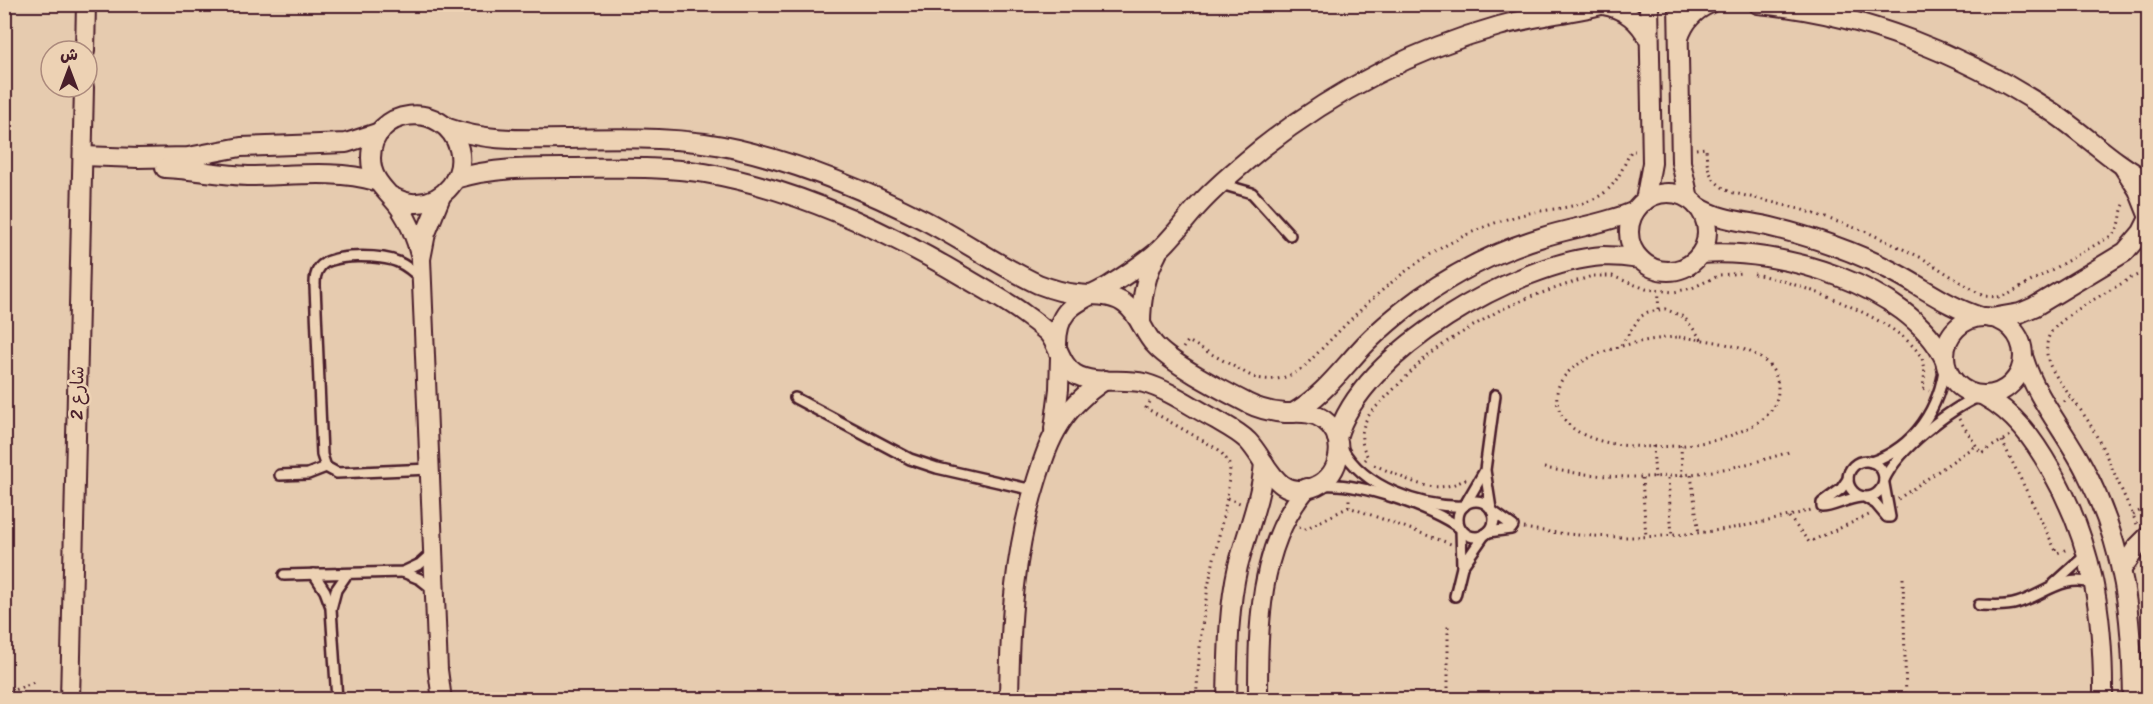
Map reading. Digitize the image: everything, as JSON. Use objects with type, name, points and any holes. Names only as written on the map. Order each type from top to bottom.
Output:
[{"type":"street","points":[[86,39],[87,4]]},
{"type":"street","points":[[1648,4],[1652,151],[1650,176],[1640,206],[1630,223],[1630,236],[1633,248],[1640,259],[1649,266],[1672,271],[1683,268],[1701,254],[1707,234],[1703,214],[1693,202],[1683,175],[1680,150],[1678,4]]},
{"type":"street","points":[[1679,40],[1687,21],[1709,4]]},
{"type":"street","points":[[1758,4],[1826,15],[1873,27],[1918,43],[1963,63],[2031,98],[2094,142],[2123,167],[2148,181]]},
{"type":"street","points":[[1009,699],[1010,623],[1018,555],[1034,490],[1052,437],[1059,389],[1056,334],[1067,310],[1077,301],[1119,280],[1159,250],[1221,184],[1261,149],[1304,117],[1397,64],[1447,43],[1498,26],[1604,5],[1631,16],[1639,23],[1649,40]]},
{"type":"street","name":"شارع 2","points":[[70,699],[84,99]]},
{"type":"street","points":[[421,260],[413,232],[399,207],[376,181],[372,169],[371,156],[374,143],[380,132],[400,117],[413,114],[432,118],[448,128],[465,134],[500,139],[672,139],[737,149],[801,169],[887,203],[933,225],[1042,286],[1058,291],[1114,298],[1134,313],[1155,346],[1175,362],[1251,406],[1272,411],[1304,412],[1315,415],[1332,428],[1338,440]]},
{"type":"street","points":[[442,699],[439,680],[421,260],[426,233],[441,196],[455,179],[460,166],[460,152],[448,128]]},
{"type":"street","points":[[138,163],[241,147],[334,145],[358,141],[380,132]]},
{"type":"street","points":[[82,162],[138,163],[239,176],[346,175],[376,181]]},
{"type":"street","points":[[1945,361],[1945,349],[1954,331],[1971,319],[2020,313],[2034,307],[2114,260],[2134,243],[2148,219],[2138,190],[2123,167]]},
{"type":"street","points":[[455,179],[503,169],[637,168],[700,172],[761,186],[839,213],[935,260],[1024,314],[1048,333],[1068,369],[1079,376],[1091,380],[1132,380],[1159,388],[1242,435],[1250,443],[1268,472],[1285,486],[1312,487]]},
{"type":"street","points":[[1293,412],[1318,396],[1384,327],[1420,298],[1459,273],[1500,252],[1543,237],[1600,224],[1640,206],[1655,196],[1666,193],[1678,194],[1708,213],[1721,218],[1797,234],[1857,254],[1914,282],[1954,307],[2000,320],[2016,332],[2034,387],[2069,441],[2091,482],[2113,536],[2122,569],[2131,627],[2136,695]]},
{"type":"street","points":[[391,196],[403,202],[416,204],[429,202],[441,196]]},
{"type":"street","points":[[1141,324],[1141,308],[1147,278],[1159,250]]},
{"type":"street","points":[[1701,254],[1737,252],[1792,261],[1845,279],[1871,292],[1920,324],[1930,335],[1954,381],[1961,388],[1982,396],[2006,410],[2024,429],[2044,457],[2061,487],[2086,549],[2100,619],[2103,699]]},
{"type":"street","points":[[1258,699],[1258,650],[1262,597],[1284,522],[1294,504],[1312,487],[1326,479],[1337,462],[1338,440],[1346,414],[1353,403],[1387,364],[1417,339],[1473,301],[1517,280],[1554,267],[1604,256],[1640,259]]},
{"type":"street","points":[[1982,396],[1996,394],[2006,389],[2015,381],[2024,359]]},
{"type":"street","points":[[1052,437],[1075,405],[1105,380]]},
{"type":"street","points":[[1227,699],[1232,594],[1243,547],[1262,487],[1264,463]]},
{"type":"street","points":[[2122,569],[2148,537]]},
{"type":"lane","points":[[1221,184],[1252,193],[1290,235]]},
{"type":"lane","points":[[422,281],[406,266],[387,258],[376,257],[331,260],[320,267],[316,273],[315,286],[323,461],[326,466],[337,473],[430,469]]},
{"type":"lane","points":[[1945,361],[1938,397],[1919,435],[1892,466],[1877,494],[1846,499],[1822,507],[1822,503],[1841,489],[1858,463],[1871,462],[1893,453],[1919,435],[1953,410],[1982,396]]},
{"type":"lane","points":[[1462,567],[1493,525],[1483,474],[1495,395]]},
{"type":"lane","points":[[795,398],[910,459],[938,468],[1034,490]]},
{"type":"lane","points":[[1312,487],[1350,485],[1404,498],[1437,505],[1465,505],[1477,501],[1487,505],[1513,526],[1511,529],[1472,537],[1445,518],[1404,498],[1381,486],[1364,475],[1350,460],[1338,440]]},
{"type":"lane","points":[[1848,479],[1851,490],[1876,504],[1887,517],[1890,516],[1881,469],[1871,462]]},
{"type":"lane","points":[[280,475],[308,474],[326,466]]},
{"type":"lane","points":[[1455,596],[1462,567],[1458,516],[1483,474]]},
{"type":"lane","points":[[2050,587],[2075,567],[2086,549]]},
{"type":"lane","points":[[284,575],[403,572],[420,564],[433,552]]},
{"type":"lane","points":[[403,572],[420,579],[435,591]]},
{"type":"lane","points":[[314,574],[325,591],[331,609],[335,698]]},
{"type":"lane","points":[[331,609],[336,590],[347,574]]},
{"type":"lane","points":[[1979,605],[2016,604],[2050,587],[2072,580],[2095,585]]},
{"type":"path","points":[[1680,150],[1706,148],[1710,175],[1722,188],[1730,192],[1800,209],[1867,232],[1922,258],[1976,294],[1991,298],[2009,294],[2111,236],[2119,228],[2121,210],[2129,199]]},
{"type":"path","points":[[1175,362],[1188,341],[1253,377],[1275,380],[1295,374],[1304,368],[1372,298],[1418,262],[1469,234],[1496,223],[1524,214],[1592,200],[1616,180],[1631,151],[1652,151]]},
{"type":"path","points":[[1483,474],[1470,477],[1449,487],[1433,488],[1364,461],[1368,457],[1361,435],[1366,418],[1401,380],[1440,346],[1474,324],[1530,297],[1571,282],[1602,275],[1622,278],[1659,292],[1683,291],[1720,275],[1742,273],[1761,275],[1808,289],[1852,308],[1905,339],[1922,360],[1925,375],[1923,388],[1938,397]]},
{"type":"path","points":[[2148,274],[2140,274],[2131,278],[2059,322],[2047,344],[2049,361],[2090,424],[2117,476],[2138,526],[2148,537]]},
{"type":"path","points":[[1658,309],[1659,292]]},
{"type":"path","points":[[1621,345],[1640,317],[1658,309],[1672,310],[1684,316],[1702,340]]},
{"type":"path","points":[[1679,337],[1702,340],[1743,349],[1761,358],[1773,370],[1777,378],[1778,396],[1770,412],[1764,418],[1718,440],[1681,445],[1621,445],[1590,436],[1568,424],[1559,410],[1558,392],[1564,376],[1570,370],[1600,353],[1621,345],[1660,338],[1679,337]]},
{"type":"path","points":[[1159,388],[1146,408],[1213,446],[1224,455],[1230,468],[1227,498],[1208,587],[1201,633],[1196,699]]},
{"type":"path","points":[[2049,412],[2072,396]]},
{"type":"path","points":[[1953,410],[1981,453],[2024,429]]},
{"type":"path","points":[[2002,441],[2057,553],[2086,549]]},
{"type":"path","points":[[1681,445],[1682,476]]},
{"type":"path","points":[[1653,446],[1655,478]]},
{"type":"path","points":[[1544,468],[1609,477],[1655,478],[1691,475],[1742,466],[1792,451]]},
{"type":"path","points":[[1691,475],[1699,534]]},
{"type":"path","points":[[1668,477],[1672,536]]},
{"type":"path","points":[[1642,478],[1646,537]]},
{"type":"path","points":[[1349,507],[1350,485]]},
{"type":"path","points":[[1227,498],[1256,510]]},
{"type":"path","points":[[2133,515],[2148,506]]},
{"type":"path","points":[[1284,522],[1305,529],[1349,507],[1462,548]]},
{"type":"path","points":[[1513,526],[1582,536],[1672,536],[1755,525],[1822,507]]},
{"type":"path","points":[[1903,578],[1906,699]]},
{"type":"path","points":[[1448,623],[1448,699]]},
{"type":"path","points":[[4,694],[34,682]]}]
